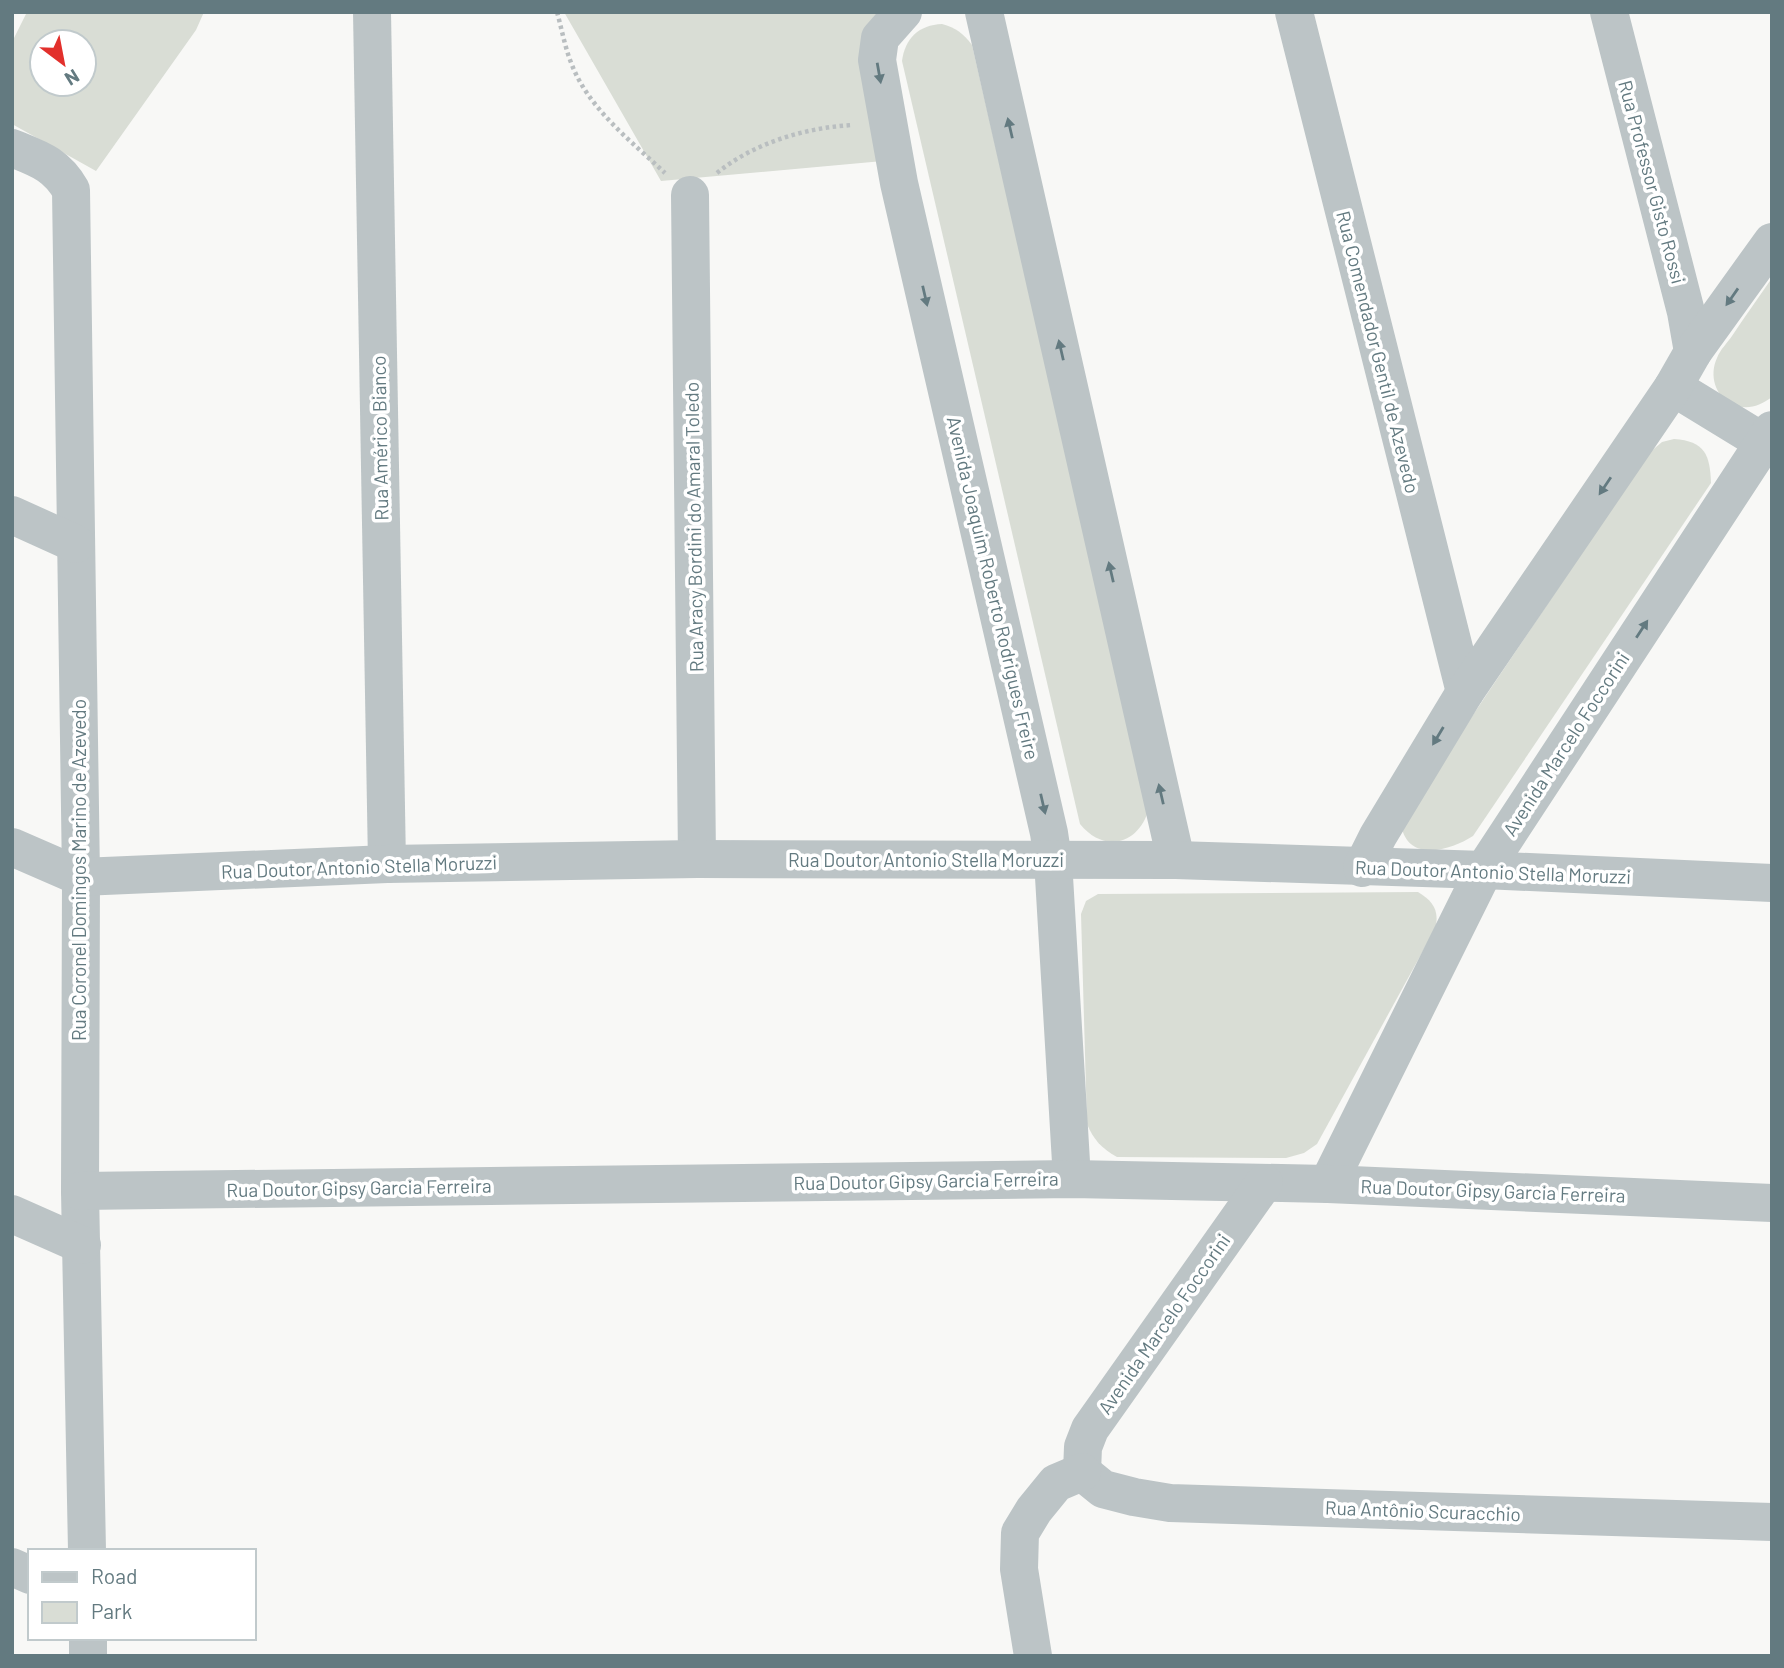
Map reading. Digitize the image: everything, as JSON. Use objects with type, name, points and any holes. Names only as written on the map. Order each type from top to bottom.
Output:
[{"type":"street","name":"Rua Américo Bianco","points":[[372,12],[387,864]]},
{"type":"street","name":"Avenida Joaquim Roberto Rodrigues Freire","points":[[903,12],[880,38],[877,60],[899,183],[1054,860],[1072,1179]]},
{"type":"street","points":[[984,12],[1176,860]]},
{"type":"street","name":"Rua Comendador Gentil de Azevedo","points":[[1294,12],[1465,692]]},
{"type":"street","name":"Rua Professor Gisto Rossi","points":[[1609,12],[1686,312],[1693,352]]},
{"type":"street","name":"Rua Coronel Domingos Marino de Azevedo","points":[[12,148],[61,172],[71,190],[81,877],[80,1192],[87,1549]]},
{"type":"street","name":"Rua Aracy Bordini do Amaral Toledo","points":[[690,195],[697,859]]},
{"type":"street","points":[[1362,868],[1378,836],[1465,692],[1673,387],[1693,352],[1772,242]]},
{"type":"street","points":[[1673,387],[1768,436]]},
{"type":"street","name":"Avenida Marcelo Foccorini","points":[[1328,1184],[1484,870],[1768,436]]},
{"type":"street","points":[[12,515],[76,544]]},
{"type":"street","points":[[12,847],[81,877]]},
{"type":"street","name":"Rua Doutor Antonio Stella Moruzzi","points":[[81,877],[387,864],[697,859],[1176,860],[1772,883]]},
{"type":"street","name":"Rua Doutor Gipsy Garcia Ferreira","points":[[80,1192],[1072,1179],[1328,1184],[1772,1203]]},
{"type":"street","name":"Avenida Marcelo Foccorini","points":[[1082,1472],[1083,1447],[1090,1429],[1264,1183]]},
{"type":"street","points":[[12,1214],[82,1245]]},
{"type":"street","points":[[1033,1656],[1019,1569],[1020,1533],[1056,1483],[1082,1472]]},
{"type":"street","name":"Rua Antônio Scuracchio","points":[[1082,1472],[1103,1489],[1171,1503],[1772,1522]]},
{"type":"street","points":[[12,1567],[28,1574]]},
{"type":"path","points":[[557,12],[572,66],[594,102],[690,195],[737,156],[787,136],[856,125]]},
{"type":"green space","points":[[27,12],[204,12],[196,30],[96,171],[12,124],[12,42]]},
{"type":"green space","points":[[564,12],[882,12],[863,31],[883,161],[661,181]]},
{"type":"green space","points":[[942,24],[959,32],[972,45],[1149,808],[1138,830],[1120,841],[1100,839],[1080,824],[902,61],[906,46],[914,34],[926,27]]},
{"type":"green space","points":[[1772,278],[1772,397],[1753,407],[1737,406],[1721,396],[1715,384],[1715,365],[1718,355]]},
{"type":"green space","points":[[1674,439],[1693,443],[1704,451],[1711,483],[1473,836],[1455,845],[1433,850],[1414,846],[1407,840],[1402,829],[1405,816],[1649,453],[1662,442]]},
{"type":"green space","points":[[1418,892],[1434,907],[1437,917],[1435,929],[1317,1144],[1304,1153],[1286,1158],[1117,1157],[1095,1139],[1087,1124],[1081,914],[1086,901],[1098,894]]}]
